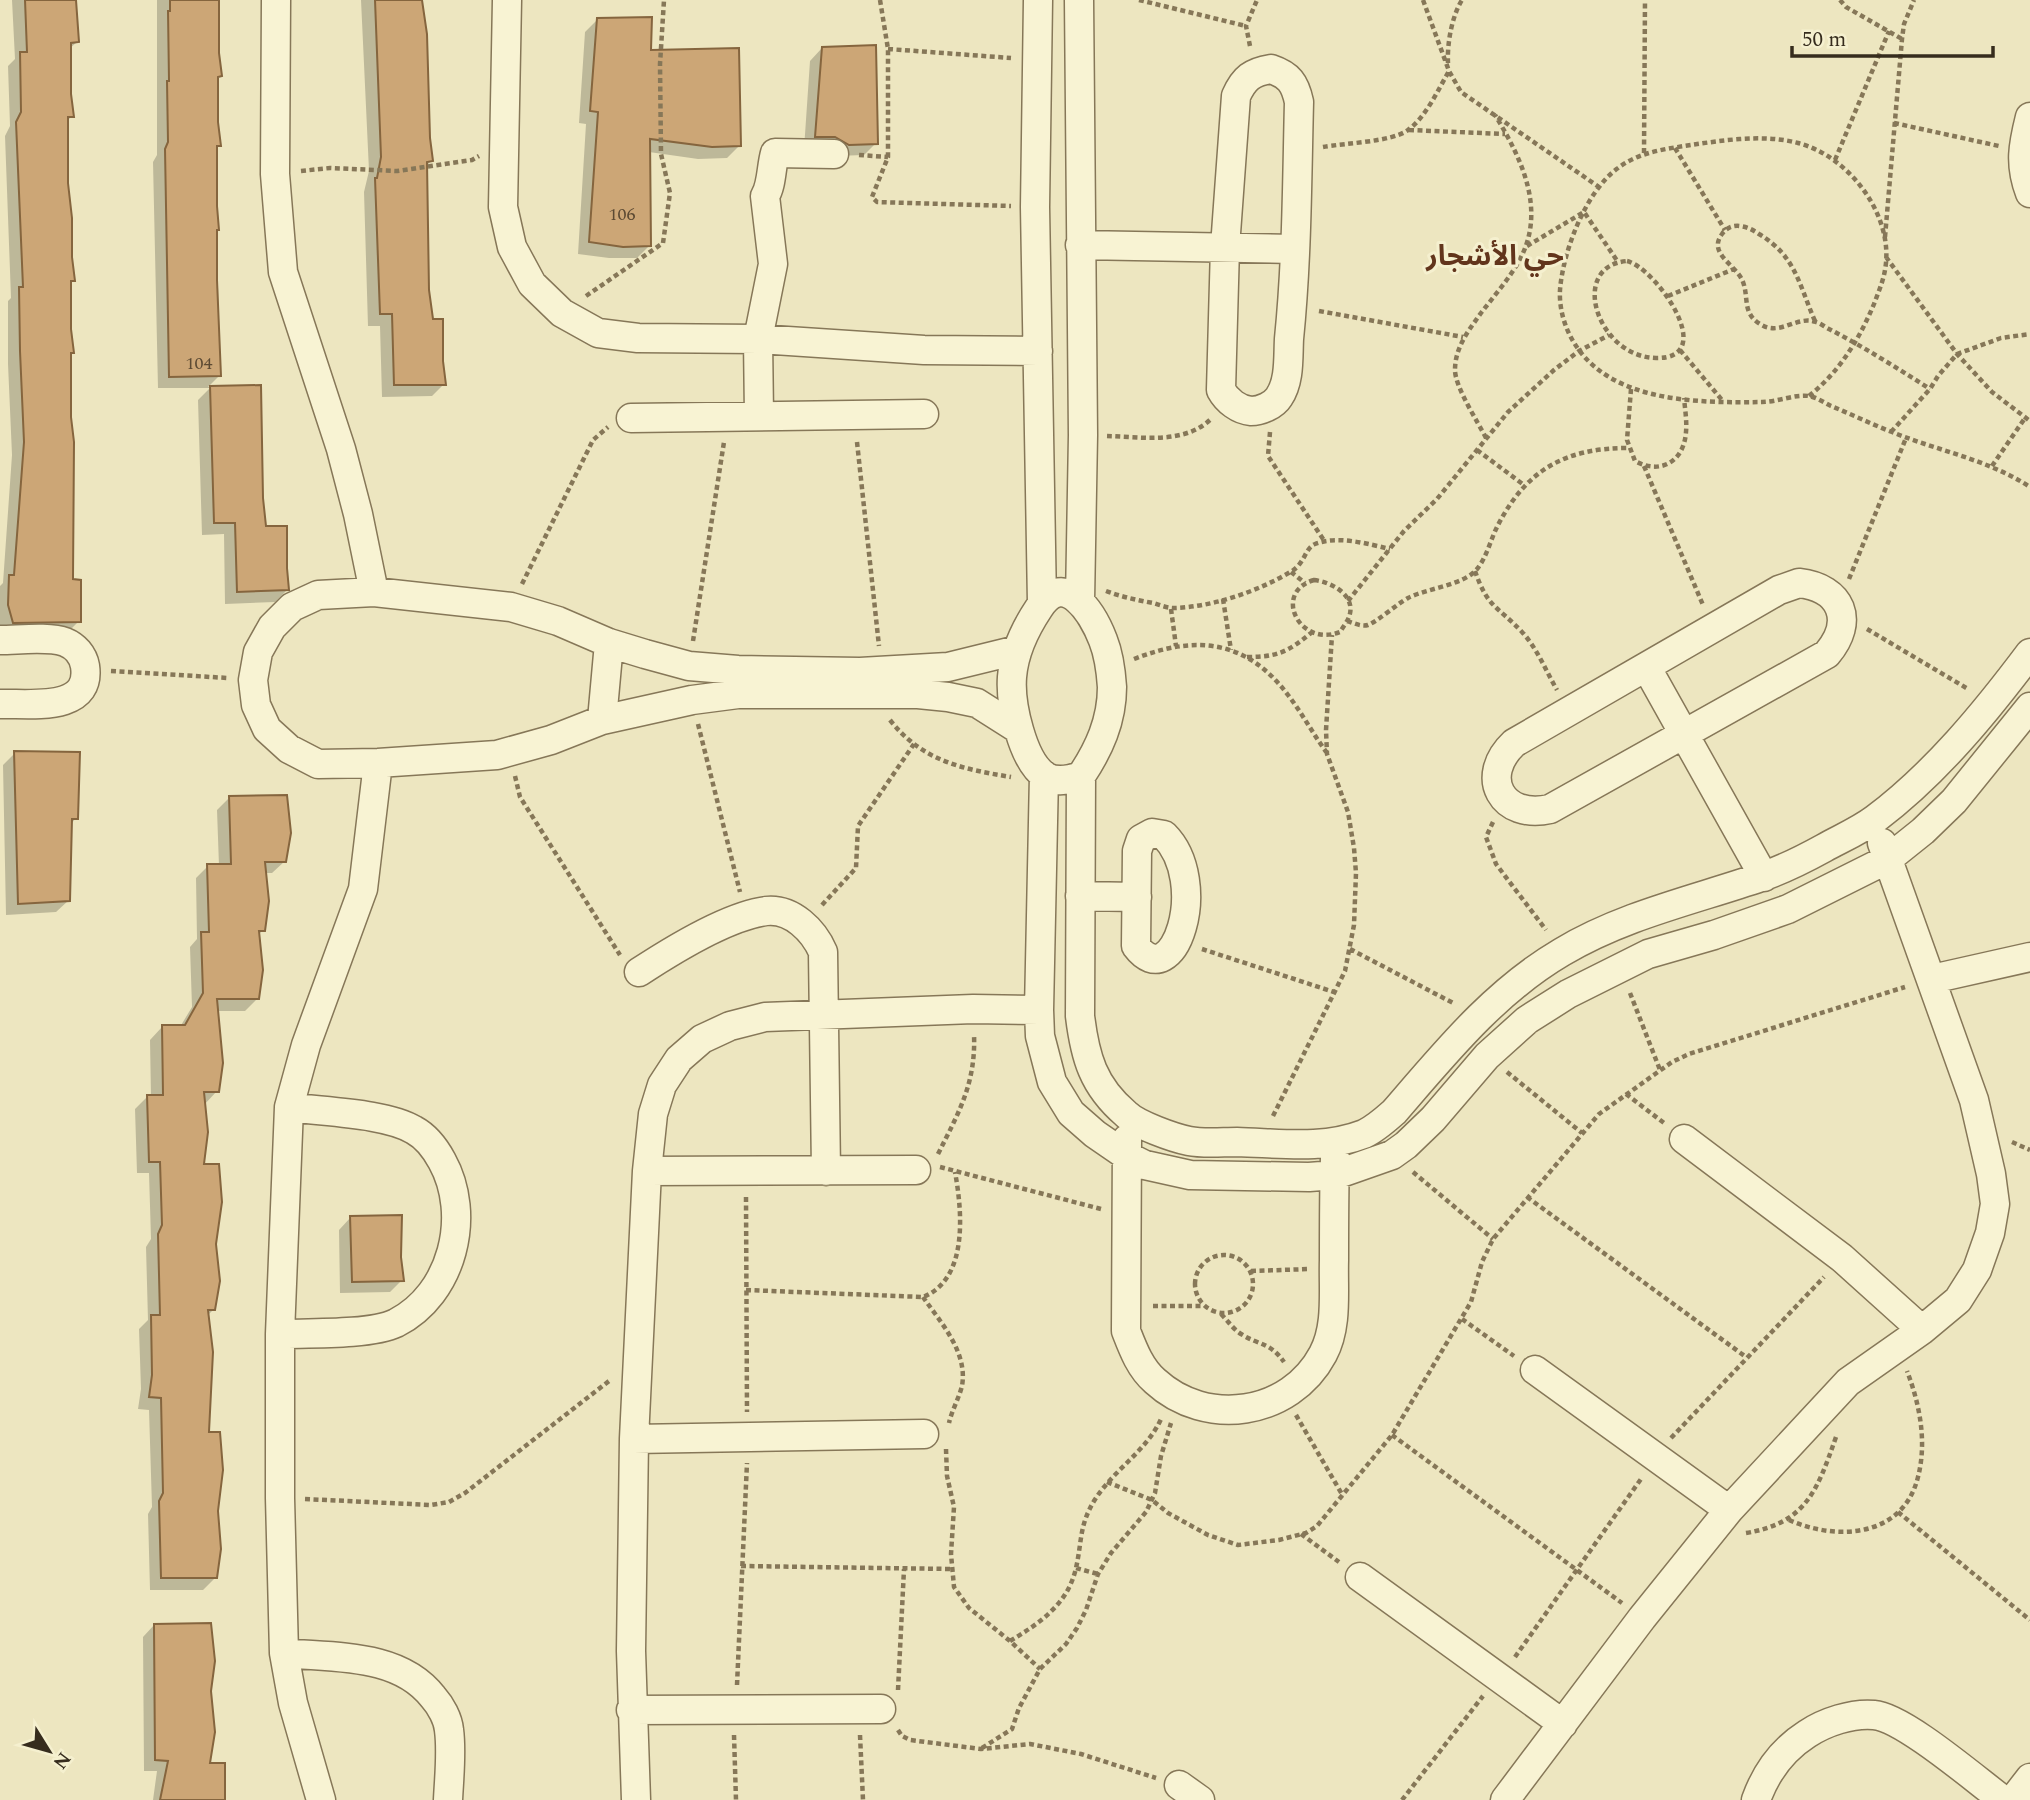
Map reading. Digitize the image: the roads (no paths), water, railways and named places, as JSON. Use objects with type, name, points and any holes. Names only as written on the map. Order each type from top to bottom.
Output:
[{"type":"street","points":[[276,0],[275,173],[283,272],[341,449],[374,593]]},
{"type":"street","points":[[507,0],[503,207],[512,247],[532,284],[562,313],[598,332],[638,338],[758,339],[924,350],[1038,351]]},
{"type":"street","points":[[1038,0],[1035,207],[1042,603]]},
{"type":"street","points":[[1079,0],[1083,435],[1080,590],[1104,642],[1110,664],[1111,696],[1104,735],[1081,776],[1080,1016],[1085,1056],[1101,1087],[1127,1116],[1190,1141],[1306,1145],[1335,1142],[1365,1133],[1394,1112],[1479,1017],[1513,987],[1563,951],[1635,917],[1764,877],[1873,821],[1933,769],[2030,653]]},
{"type":"street","points":[[1270,69],[1286,74],[1296,86],[1300,102],[1294,249],[1285,382],[1279,397],[1267,408],[1251,411],[1236,407],[1224,396],[1220,373],[1226,247],[1236,96],[1242,81],[1255,71],[1270,69]]},
{"type":"street","points":[[2030,117],[2022,152],[2025,180],[2030,193]]},
{"type":"street","points":[[759,416],[758,339],[773,264],[765,196],[770,189],[769,173],[775,153],[834,154]]},
{"type":"street","points":[[1080,245],[1294,249]]},
{"type":"street","points":[[631,418],[924,414]]},
{"type":"street","points":[[1799,583],[1816,585],[1830,594],[1839,610],[1842,625],[1838,642],[1827,654],[1683,736],[1550,809],[1534,813],[1519,810],[1505,800],[1497,786],[1497,770],[1502,754],[1514,743],[1779,590],[1799,583]]},
{"type":"street","points":[[1080,590],[1071,594],[1060,592],[1042,603],[1027,626],[1017,650],[1012,676],[1012,703],[1018,729],[1028,754],[1043,779],[1040,1036],[1052,1082],[1071,1113],[1127,1156],[1145,1165],[1190,1175],[1335,1175],[1392,1155],[1433,1119],[1487,1056],[1527,1020],[1568,994],[1648,954],[1714,935],[1788,909],[1888,859],[1954,801],[2030,707]]},
{"type":"street","points":[[1017,650],[876,682],[692,700],[602,720],[551,740],[497,755],[378,764],[318,764],[289,749],[267,729],[256,705],[253,680],[258,652],[267,635],[272,626],[292,607],[318,595],[374,593],[511,607],[558,621],[609,643],[689,666],[876,682],[918,694],[948,696],[977,703],[1018,729]]},
{"type":"street","points":[[0,640],[61,640],[78,651],[85,669],[80,688],[65,701],[0,704]]},
{"type":"street","points":[[602,720],[609,643]]},
{"type":"street","points":[[1647,668],[1764,877]]},
{"type":"street","points":[[321,1800],[293,1703],[284,1654],[280,1334],[289,1107],[306,1045],[363,889],[378,764]]},
{"type":"street","points":[[1043,779],[1068,780],[1081,776]]},
{"type":"street","points":[[1505,1800],[1642,1618],[1729,1510],[1848,1382],[1922,1330],[1958,1300],[1977,1270],[1990,1233],[1995,1204],[1974,1100],[1873,821]]},
{"type":"street","points":[[1145,835],[1164,835],[1177,853],[1186,886],[1185,919],[1174,948],[1160,957],[1146,956],[1136,946],[1137,897],[1138,845],[1145,835]]},
{"type":"street","points":[[1080,896],[1137,897]]},
{"type":"street","points":[[639,972],[706,932],[768,911],[787,915],[804,925],[818,939],[823,952],[825,1171]]},
{"type":"street","points":[[1932,979],[2030,957]]},
{"type":"street","points":[[636,1800],[631,1710],[634,1439],[648,1171],[653,1114],[662,1085],[679,1059],[702,1039],[730,1026],[765,1017],[973,1009],[1039,1010]]},
{"type":"street","points":[[280,1334],[366,1329],[393,1324],[417,1310],[441,1278],[450,1260],[456,1230],[456,1200],[447,1171],[433,1144],[414,1130],[393,1120],[289,1107]]},
{"type":"street","points":[[1127,1116],[1126,1331],[1136,1358],[1153,1380],[1177,1398],[1202,1408],[1231,1411],[1259,1407],[1285,1395],[1307,1377],[1323,1354],[1333,1327],[1335,1142]]},
{"type":"street","points":[[1684,1139],[1842,1258],[1922,1330]]},
{"type":"street","points":[[648,1171],[916,1170]]},
{"type":"street","points":[[1535,1370],[1729,1510]]},
{"type":"street","points":[[634,1439],[939,1437]]},
{"type":"street","points":[[1360,1577],[1563,1724]]},
{"type":"street","points":[[284,1654],[379,1663],[403,1670],[424,1685],[440,1705],[450,1729],[448,1800]]},
{"type":"street","points":[[631,1710],[884,1708]]},
{"type":"street","points":[[1756,1800],[1763,1781],[1777,1760],[1795,1742],[1816,1728],[1840,1719],[1874,1714],[1902,1725],[2003,1800]]},
{"type":"street","points":[[2013,1800],[2030,1778]]},
{"type":"district","name":"حي الأشجار","points":[[1495,255]]}]
